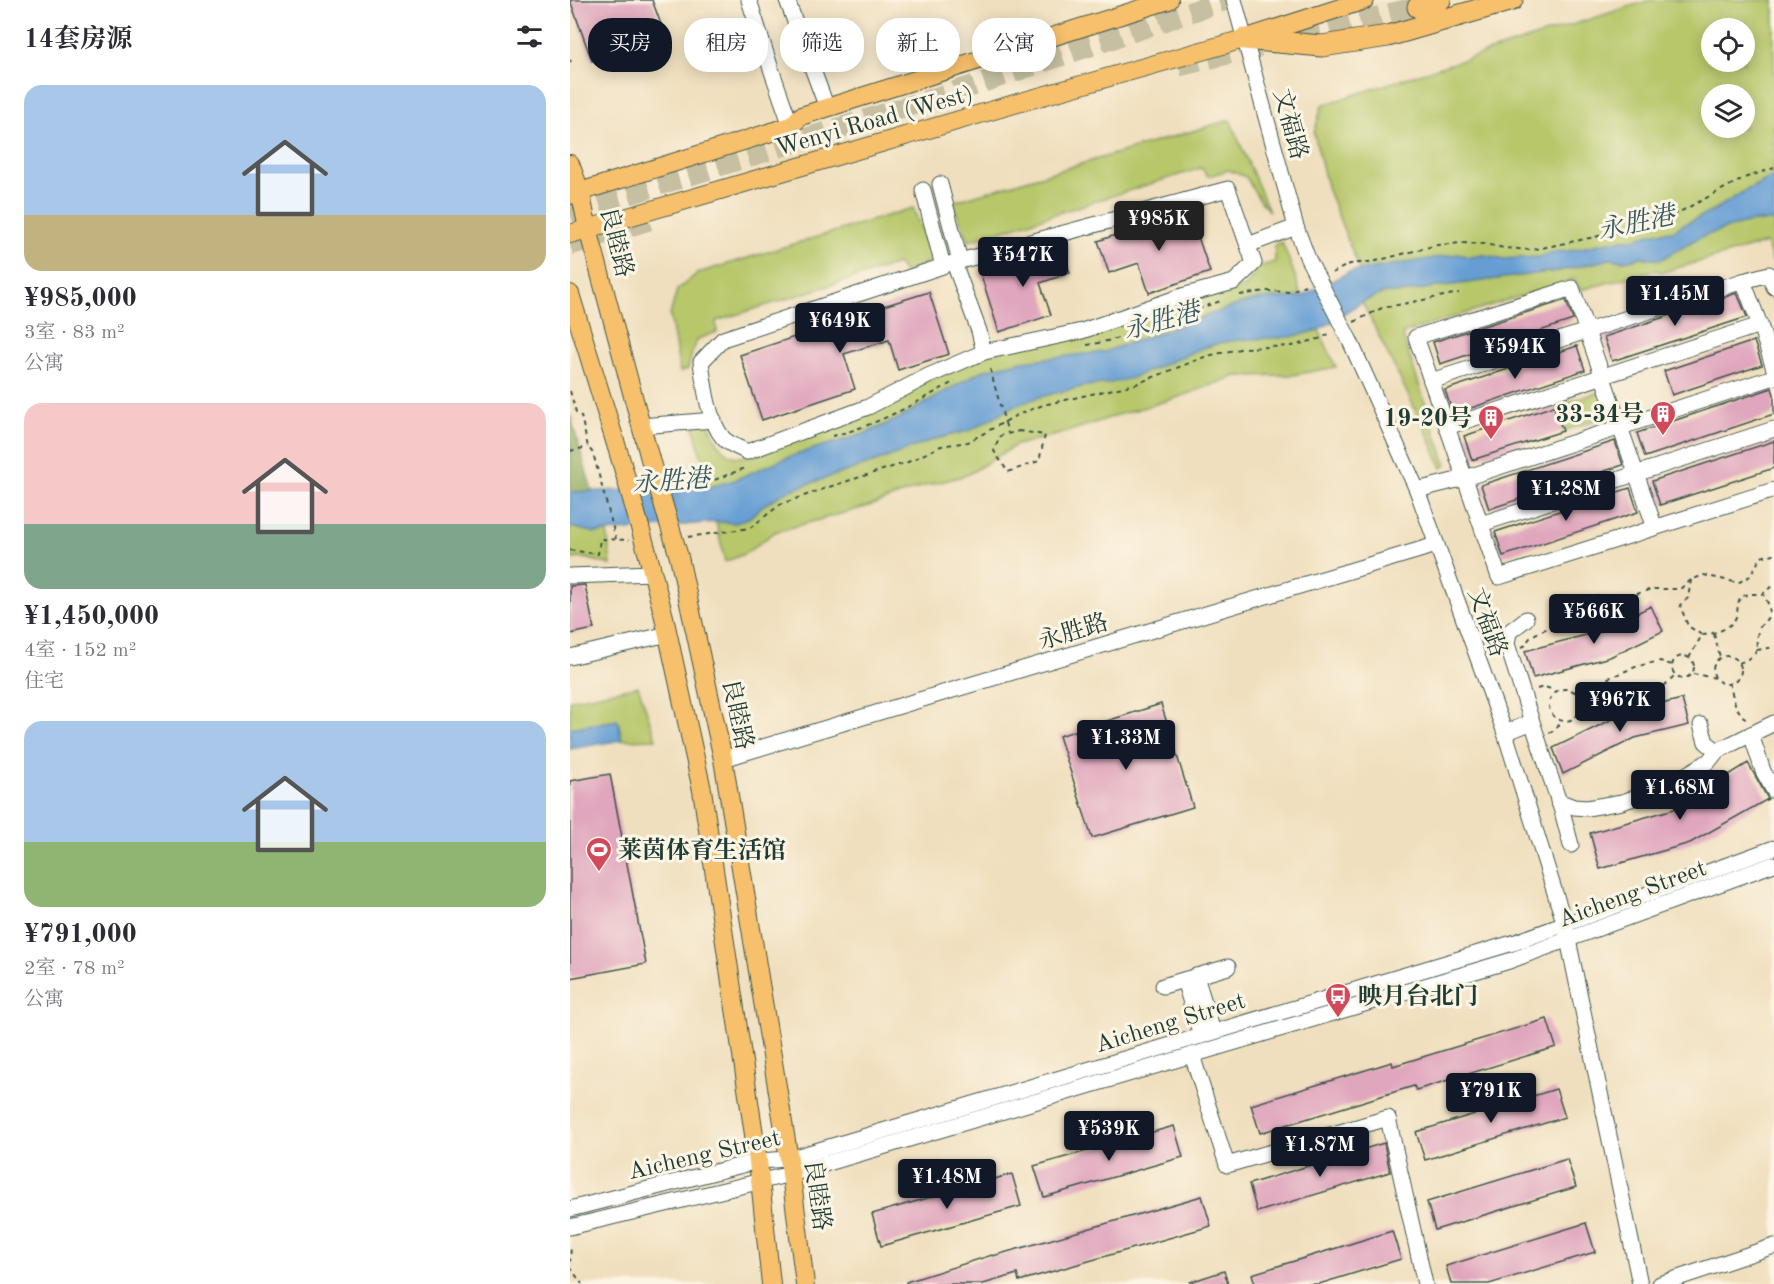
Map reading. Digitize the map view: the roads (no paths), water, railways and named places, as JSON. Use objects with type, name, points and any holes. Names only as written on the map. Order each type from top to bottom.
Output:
[{"type":"highway","points":[[1418,7],[1440,0]]},
{"type":"highway","points":[[1244,39],[1322,46],[1388,36],[1512,0]]},
{"type":"main road","name":"Wenyi Road (West)","points":[[575,193],[791,126],[801,116],[1169,0]]},
{"type":"main road","name":"Wenyi Road (West)","points":[[570,234],[1244,39],[1365,0]]},
{"type":"main road","name":"良睦路","points":[[570,165],[575,193],[588,229],[690,601],[723,759],[790,1167],[806,1284]]},
{"type":"main road","points":[[570,294],[651,566],[702,790],[758,1161],[771,1284]]},
{"type":"street","points":[[749,0],[791,126]]},
{"type":"street","points":[[787,0],[827,108]]},
{"type":"street","name":"文福路","points":[[1234,0],[1296,226],[1308,259],[1350,341],[1417,490],[1505,733],[1567,933],[1640,1284]]},
{"type":"street","points":[[940,184],[952,263]]},
{"type":"street","points":[[1228,189],[1248,245],[1254,262],[1234,282],[1182,296],[1082,331],[984,352],[928,376],[868,407],[747,452],[723,439],[707,399],[701,362],[723,339],[952,263],[1228,189]]},
{"type":"street","points":[[923,190],[979,331],[984,352]]},
{"type":"street","points":[[1248,245],[1296,226]]},
{"type":"street","points":[[1431,381],[1743,281],[1769,274],[1774,287]]},
{"type":"street","points":[[1743,281],[1774,369]]},
{"type":"street","points":[[1655,528],[1572,288],[1416,337],[1499,577],[1655,528],[1774,490]]},
{"type":"street","points":[[1447,427],[1760,325]]},
{"type":"street","points":[[1417,490],[1465,478],[1774,377]]},
{"type":"street","points":[[641,426],[714,420]]},
{"type":"street","points":[[1481,524],[1774,429]]},
{"type":"street","name":"永胜路","points":[[723,759],[1436,545]]},
{"type":"street","points":[[570,576],[651,566]]},
{"type":"street","points":[[1526,619],[1509,632],[1508,644],[1571,846]]},
{"type":"street","points":[[570,657],[668,634]]},
{"type":"street","points":[[1505,733],[1532,722]]},
{"type":"street","points":[[1558,801],[1574,807],[1587,808],[1622,802],[1664,788],[1709,761],[1717,751],[1774,723]]},
{"type":"street","points":[[1701,725],[1706,742],[1717,751]]},
{"type":"street","points":[[1751,734],[1762,771],[1774,791]]},
{"type":"street","name":"Aicheng Street","points":[[570,1209],[758,1161],[790,1167],[1192,1055],[1509,961],[1567,933],[1774,848]]},
{"type":"street","name":"Aicheng Street","points":[[570,1227],[760,1180],[790,1167],[1207,1034],[1516,942],[1567,933],[1774,864]]},
{"type":"street","points":[[1164,986],[1228,967]]},
{"type":"street","points":[[1190,978],[1207,1034]]},
{"type":"street","points":[[1192,1055],[1227,1166],[1388,1118],[1425,1284]]},
{"type":"street","points":[[1660,1284],[1774,1246]]},
{"type":"water","points":[[1772,177],[1774,178],[1774,221],[1751,222],[1730,227],[1698,238],[1660,260],[1642,257],[1625,261],[1610,259],[1564,270],[1400,293],[1384,293],[1362,302],[1319,330],[1290,337],[1219,343],[1132,378],[1039,397],[1014,406],[971,430],[932,440],[878,461],[787,491],[762,506],[750,517],[736,523],[716,522],[596,533],[570,527],[570,492],[709,487],[732,481],[783,459],[864,434],[898,419],[981,371],[1023,361],[1104,352],[1240,304],[1260,299],[1301,297],[1349,272],[1459,254],[1468,257],[1484,255],[1504,259],[1540,257],[1554,252],[1673,231]]},
{"type":"water","points":[[618,720],[622,740],[570,749],[570,728]]},
{"type":"tunnel","points":[[570,213],[963,89],[1226,0]]},
{"type":"tunnel","points":[[1179,66],[1418,7]]},
{"type":"tunnel","points":[[570,245],[655,218]]},
{"type":"place","name":"33-34号","points":[[1663,437]]},
{"type":"place","name":"19-20号","points":[[1491,441]]},
{"type":"place","name":"莱茵体育生活馆","points":[[599,873]]},
{"type":"place","name":"映月台北门","points":[[1338,1019]]},
{"type":"water label","name":"永胜港","points":[[1636,222]]},
{"type":"water label","name":"永胜港","points":[[1161,320]]},
{"type":"water label","name":"永胜港","points":[[671,480]]}]
